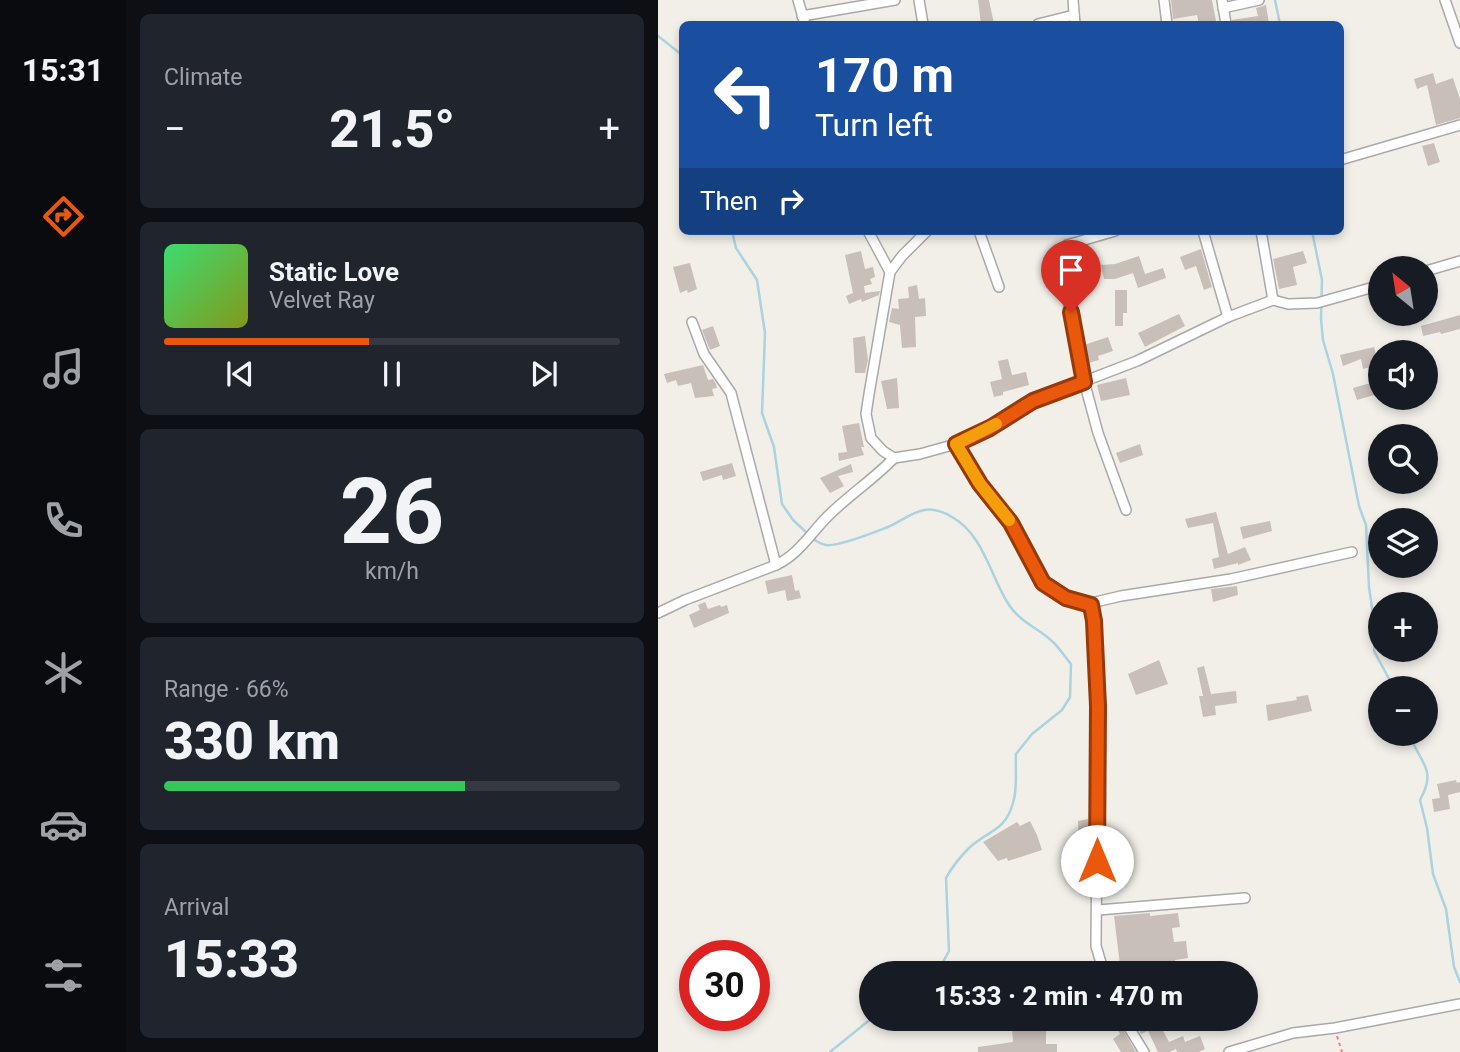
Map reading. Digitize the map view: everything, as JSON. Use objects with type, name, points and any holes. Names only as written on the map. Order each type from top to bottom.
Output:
[{"type":"street","points":[[798,0],[804,20],[895,0]]},
{"type":"street","points":[[919,0],[922,21]]},
{"type":"street","points":[[1073,0],[1074,20]]},
{"type":"street","points":[[1164,0],[1167,21]]},
{"type":"street","points":[[1222,4],[1259,0]]},
{"type":"street","points":[[1445,0],[1457,23],[1460,43]]},
{"type":"street","points":[[1344,159],[1460,125]]},
{"type":"street","points":[[870,235],[890,272]]},
{"type":"street","points":[[894,458],[871,438],[866,414],[890,272],[923,235]]},
{"type":"street","points":[[980,235],[999,286]]},
{"type":"street","points":[[1102,235],[1067,246],[1061,251],[1060,259],[1084,382],[1098,433],[1126,510]]},
{"type":"street","points":[[1204,235],[1228,317]]},
{"type":"street","points":[[1262,235],[1273,300]]},
{"type":"street","points":[[1438,267],[1460,261]]},
{"type":"street","points":[[658,613],[789,559],[826,518],[876,477],[894,458],[956,444],[990,428],[1033,401],[1137,361],[1228,317],[1273,300],[1288,304],[1317,303],[1368,289]]},
{"type":"street","points":[[692,322],[704,355],[731,393],[776,565]]},
{"type":"street","points":[[956,444],[980,484],[1011,523],[1043,583],[1066,598],[1091,605]]},
{"type":"street","points":[[1091,605],[1121,596],[1231,579],[1352,552]]},
{"type":"street","points":[[1091,605],[1098,706],[1096,946],[1100,961]]},
{"type":"street","points":[[1098,910],[1245,898]]},
{"type":"street","points":[[1229,1052],[1293,1033],[1335,1028],[1460,1004]]},
{"type":"street","points":[[1131,1031],[1144,1052]]},
{"type":"path","points":[[1335,1028],[1342,1052]]},
{"type":"building","points":[[978,0],[989,0],[993,21],[981,21]]},
{"type":"building","points":[[1171,0],[1212,0],[1216,21],[1198,21],[1197,15],[1173,19]]},
{"type":"building","points":[[1266,5],[1269,21],[1232,21],[1258,16],[1256,8]]},
{"type":"building","points":[[1433,73],[1436,84],[1453,78],[1460,99],[1460,118],[1436,125],[1427,85],[1417,89],[1414,79]]},
{"type":"building","points":[[1434,143],[1440,162],[1428,166],[1422,146]]},
{"type":"building","points":[[1201,249],[1212,287],[1204,290],[1196,266],[1185,270],[1180,257]]},
{"type":"building","points":[[861,251],[865,269],[873,267],[875,277],[870,279],[872,284],[864,286],[865,293],[880,291],[879,295],[849,304],[846,296],[853,293],[845,255]]},
{"type":"building","points":[[1303,251],[1307,263],[1293,267],[1297,285],[1279,289],[1273,259]]},
{"type":"building","points":[[1139,256],[1145,274],[1163,268],[1166,278],[1138,288],[1133,273],[1115,279],[1104,279],[1101,265],[1115,264]]},
{"type":"building","points":[[690,263],[697,289],[680,293],[673,267]]},
{"type":"building","points":[[917,285],[919,299],[925,298],[926,316],[915,317],[916,347],[902,348],[900,325],[889,322],[892,308],[899,309],[898,299],[909,298],[908,287]]},
{"type":"building","points":[[1115,290],[1127,290],[1127,313],[1123,313],[1123,326],[1115,326]]},
{"type":"building","points":[[1179,314],[1185,326],[1145,347],[1138,333]]},
{"type":"building","points":[[1460,315],[1460,329],[1423,336],[1421,326],[1438,326],[1438,321]]},
{"type":"building","points":[[713,326],[720,346],[710,350],[702,330]]},
{"type":"building","points":[[865,336],[868,360],[865,373],[855,373],[853,338]]},
{"type":"building","points":[[1108,337],[1113,351],[1088,363],[1084,345]]},
{"type":"building","points":[[1368,348],[1368,368],[1363,369],[1361,359],[1343,366],[1340,355]]},
{"type":"building","points":[[1008,359],[1012,375],[1026,372],[1029,385],[994,397],[990,382],[1002,379],[998,361]]},
{"type":"building","points":[[703,365],[708,380],[713,379],[716,384],[717,388],[712,389],[714,396],[695,398],[691,383],[678,386],[676,380],[667,383],[664,374]]},
{"type":"building","points":[[897,378],[899,408],[887,409],[881,381]]},
{"type":"building","points":[[1126,378],[1130,395],[1101,401],[1097,385]]},
{"type":"building","points":[[1368,384],[1368,397],[1357,400],[1353,388]]},
{"type":"building","points":[[859,423],[864,455],[839,461],[838,453],[847,452],[842,426]]},
{"type":"building","points":[[1140,444],[1143,455],[1120,463],[1116,453]]},
{"type":"building","points":[[732,463],[736,476],[723,480],[722,475],[703,481],[700,472]]},
{"type":"building","points":[[851,464],[853,472],[838,476],[844,486],[830,493],[820,478]]},
{"type":"building","points":[[1216,512],[1228,554],[1245,547],[1251,560],[1214,569],[1212,559],[1219,557],[1213,523],[1188,528],[1185,519]]},
{"type":"building","points":[[1270,521],[1272,531],[1243,539],[1240,527]]},
{"type":"building","points":[[792,575],[795,591],[799,590],[801,598],[787,601],[785,590],[768,594],[765,581]]},
{"type":"building","points":[[1237,586],[1238,595],[1213,602],[1211,589]]},
{"type":"building","points":[[705,602],[708,609],[727,605],[729,613],[694,628],[689,615],[700,610],[698,605]]},
{"type":"building","points":[[1159,660],[1168,684],[1136,695],[1128,674]]},
{"type":"building","points":[[1204,666],[1211,694],[1236,691],[1237,703],[1215,706],[1216,715],[1203,717],[1199,696],[1203,696],[1197,668]]},
{"type":"building","points":[[1308,695],[1312,711],[1268,721],[1266,705],[1297,700],[1296,697]]},
{"type":"building","points":[[1456,780],[1457,783],[1460,782],[1460,792],[1448,795],[1450,809],[1434,812],[1432,799],[1440,798],[1437,784]]},
{"type":"building","points":[[1088,819],[1090,848],[1079,847],[1078,821]]},
{"type":"building","points":[[1030,821],[1042,850],[1008,861],[1007,858],[998,861],[983,842],[1017,822],[1020,826]]},
{"type":"building","points":[[1116,831],[1122,874],[1108,875],[1106,858],[1110,858],[1106,832]]},
{"type":"building","points":[[1178,913],[1180,927],[1172,928],[1174,942],[1186,941],[1188,958],[1175,961],[1120,961],[1114,916]]},
{"type":"building","points":[[1012,1031],[1046,1031],[1046,1044],[1057,1044],[1057,1052],[978,1052],[978,1047],[1013,1042]]},
{"type":"building","points":[[1118,1031],[1124,1031],[1136,1052],[1121,1052],[1113,1039],[1120,1034]]},
{"type":"building","points":[[1148,1031],[1163,1031],[1169,1042],[1183,1036],[1185,1042],[1200,1036],[1205,1049],[1199,1052],[1177,1052],[1176,1049],[1158,1052]]},
{"type":"waterway","points":[[1275,0],[1279,21]]},
{"type":"waterway","points":[[658,36],[679,53]]},
{"type":"waterway","points":[[733,235],[736,248],[757,280],[765,333],[762,413],[774,447],[782,504],[793,520],[807,533]]},
{"type":"waterway","points":[[1313,235],[1322,280],[1323,340],[1333,374],[1359,506],[1366,525],[1369,587],[1376,635],[1374,651],[1388,676]]},
{"type":"waterway","points":[[812,538],[826,545],[839,544],[888,527],[918,512],[942,512],[972,534],[1002,594],[1014,611],[1054,643],[1071,664],[1070,697],[1062,710],[1032,734],[1016,754],[1015,797],[1010,813],[1001,825],[969,848],[946,878],[949,951],[944,961]]},
{"type":"waterway","points":[[1415,746],[1427,773],[1420,800],[1433,874],[1446,909],[1454,967],[1460,982]]},
{"type":"waterway","points":[[830,1052],[859,1029]]},
{"type":"slow traffic","points":[[996,424],[956,444],[980,484],[1009,520]]},
{"type":"route","points":[[1071,312],[1084,382],[1033,401],[990,428],[956,444],[980,484],[1011,523],[1043,583],[1066,598],[1091,605],[1098,706],[1097,861]]}]
